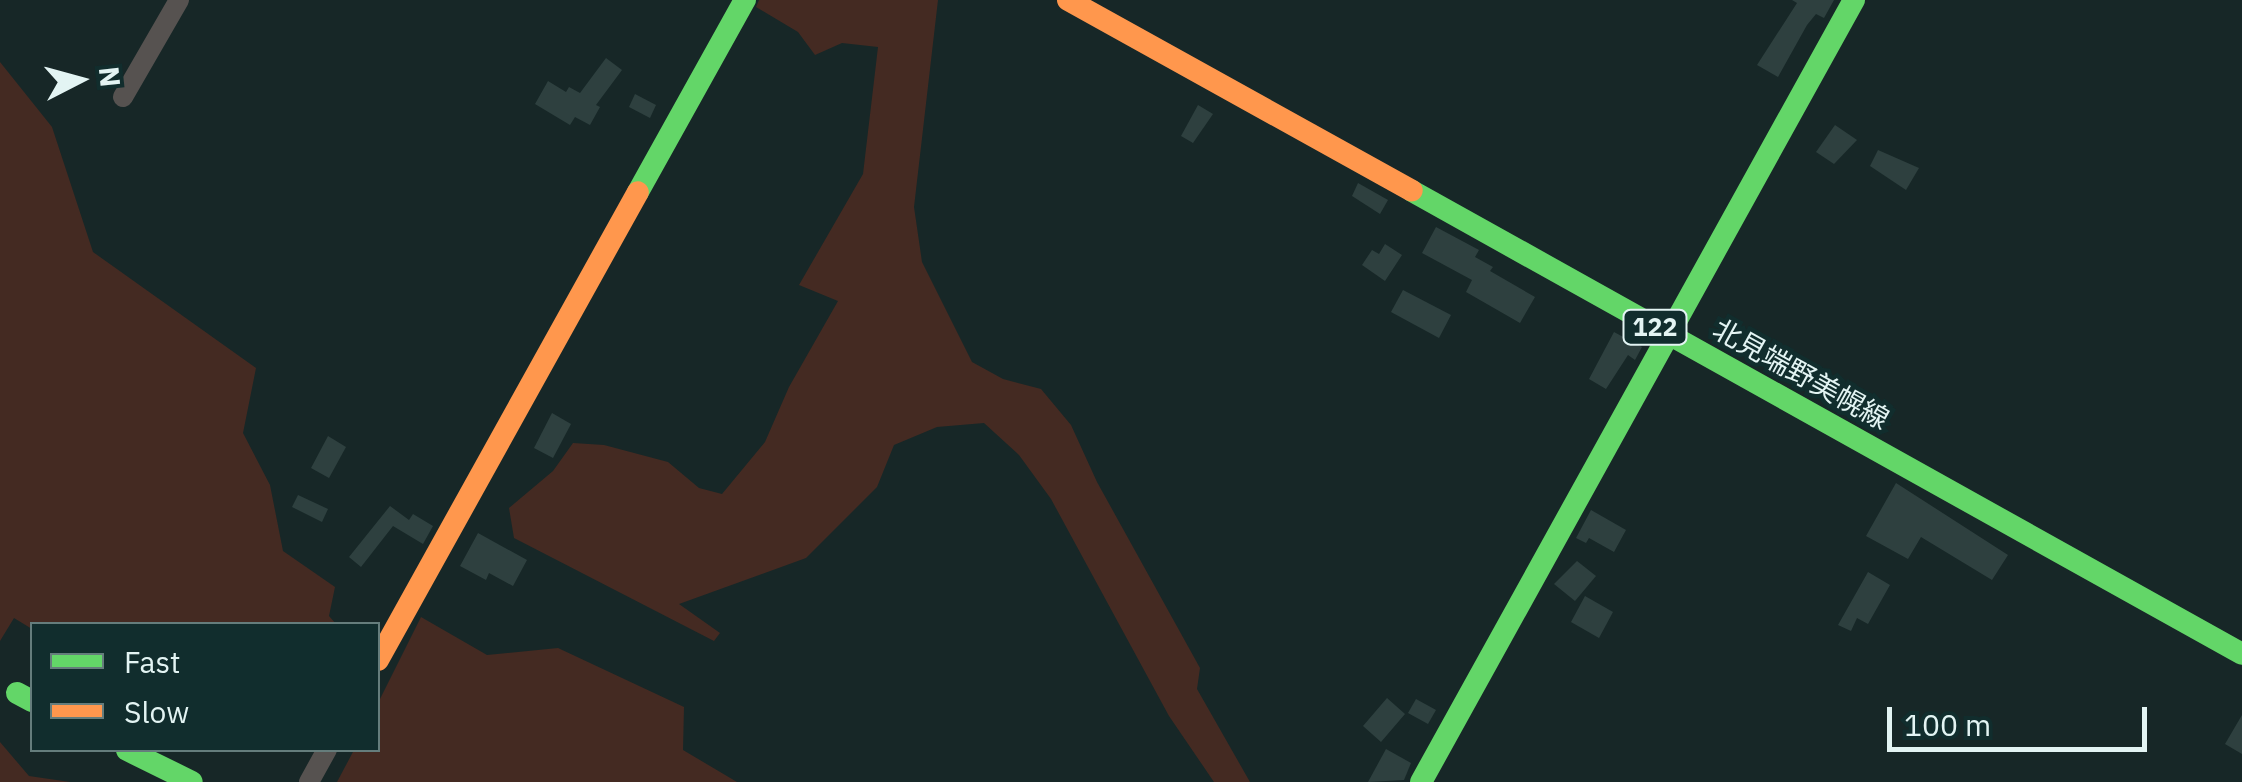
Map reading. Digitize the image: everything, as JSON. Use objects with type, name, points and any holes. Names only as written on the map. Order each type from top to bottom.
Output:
[{"type":"main road","points":[[380,656],[745,0]]},
{"type":"main road","name":"北見端野美幌線","points":[[1068,0],[2242,654]]},
{"type":"main road","points":[[1421,782],[1854,0]]},
{"type":"main road","points":[[131,752],[189,782]]},
{"type":"street","points":[[124,97],[179,0]]},
{"type":"street","points":[[310,782],[327,752]]},
{"type":"shaded area","points":[[759,0],[938,0],[914,207],[922,262],[972,362],[1003,379],[1041,389],[1071,425],[1097,482],[1200,668],[1197,689],[1250,782],[1214,782],[1169,716],[1051,499],[1019,455],[984,423],[937,427],[894,445],[877,487],[806,558],[679,604],[720,633],[714,641],[514,538],[509,508],[553,471],[573,443],[604,445],[668,462],[699,488],[722,494],[765,442],[789,387],[838,301],[799,285],[863,174],[878,47],[842,43],[815,55],[798,32],[756,7]]},
{"type":"shaded area","points":[[0,62],[52,127],[93,252],[256,368],[243,433],[270,485],[283,551],[335,587],[329,616],[334,622],[30,622],[30,628],[14,618],[0,641]]},
{"type":"shaded area","points":[[421,617],[487,655],[558,648],[684,707],[683,750],[737,782],[337,782],[353,752],[380,752],[380,699]]},
{"type":"shaded area","points":[[0,742],[29,776],[70,782],[0,782]]},
{"type":"building","points":[[1792,0],[1834,0],[1824,18],[1816,14],[1807,25],[1778,77],[1757,65],[1797,3]]},
{"type":"building","points":[[606,58],[622,70],[596,105],[600,107],[590,125],[575,117],[570,125],[535,104],[548,81],[566,92],[569,87],[580,93]]},
{"type":"building","points":[[635,94],[656,105],[650,118],[629,107]]},
{"type":"building","points":[[1198,105],[1213,114],[1193,143],[1181,136]]},
{"type":"building","points":[[1835,125],[1857,140],[1834,164],[1816,152]]},
{"type":"building","points":[[1878,150],[1919,168],[1906,190],[1870,166]]},
{"type":"building","points":[[1358,183],[1388,200],[1380,214],[1352,196]]},
{"type":"building","points":[[1436,227],[1479,250],[1475,257],[1493,267],[1490,271],[1535,297],[1520,323],[1466,292],[1472,280],[1422,253]]},
{"type":"building","points":[[1385,244],[1402,255],[1385,281],[1362,265],[1372,250],[1379,254]]},
{"type":"building","points":[[1403,290],[1451,315],[1439,338],[1391,312]]},
{"type":"building","points":[[1614,332],[1642,347],[1635,360],[1628,355],[1606,389],[1589,379]]},
{"type":"building","points":[[552,413],[571,424],[553,458],[534,448]]},
{"type":"building","points":[[328,436],[346,447],[329,478],[311,468]]},
{"type":"building","points":[[1896,483],[2008,555],[1992,580],[1921,537],[1908,559],[1866,536]]},
{"type":"building","points":[[298,495],[328,509],[322,522],[292,507]]},
{"type":"building","points":[[390,506],[409,520],[413,514],[433,526],[423,544],[393,526],[361,567],[349,557]]},
{"type":"building","points":[[1591,510],[1626,530],[1614,552],[1589,538],[1586,543],[1576,538]]},
{"type":"building","points":[[478,533],[527,560],[513,586],[489,573],[486,580],[460,566]]},
{"type":"building","points":[[1577,561],[1596,576],[1575,601],[1554,584]]},
{"type":"building","points":[[1868,572],[1890,585],[1868,624],[1857,618],[1851,631],[1838,625]]},
{"type":"building","points":[[1585,596],[1613,612],[1599,638],[1571,622]]},
{"type":"building","points":[[1387,698],[1405,714],[1381,742],[1363,726]]},
{"type":"building","points":[[1416,699],[1436,710],[1428,724],[1408,713]]},
{"type":"building","points":[[2242,715],[2242,754],[2225,744]]},
{"type":"building","points":[[1386,749],[1411,763],[1404,780],[1368,782]]},
{"type":"traffic: fast","points":[[638,192],[745,0]]},
{"type":"traffic: fast","points":[[1421,782],[1854,0]]},
{"type":"traffic: fast","points":[[1412,191],[2242,654]]},
{"type":"traffic: fast","points":[[17,693],[30,700]]},
{"type":"traffic: fast","points":[[131,752],[192,782]]},
{"type":"traffic: slow","points":[[1068,0],[1412,191]]},
{"type":"traffic: slow","points":[[380,656],[638,192]]}]
